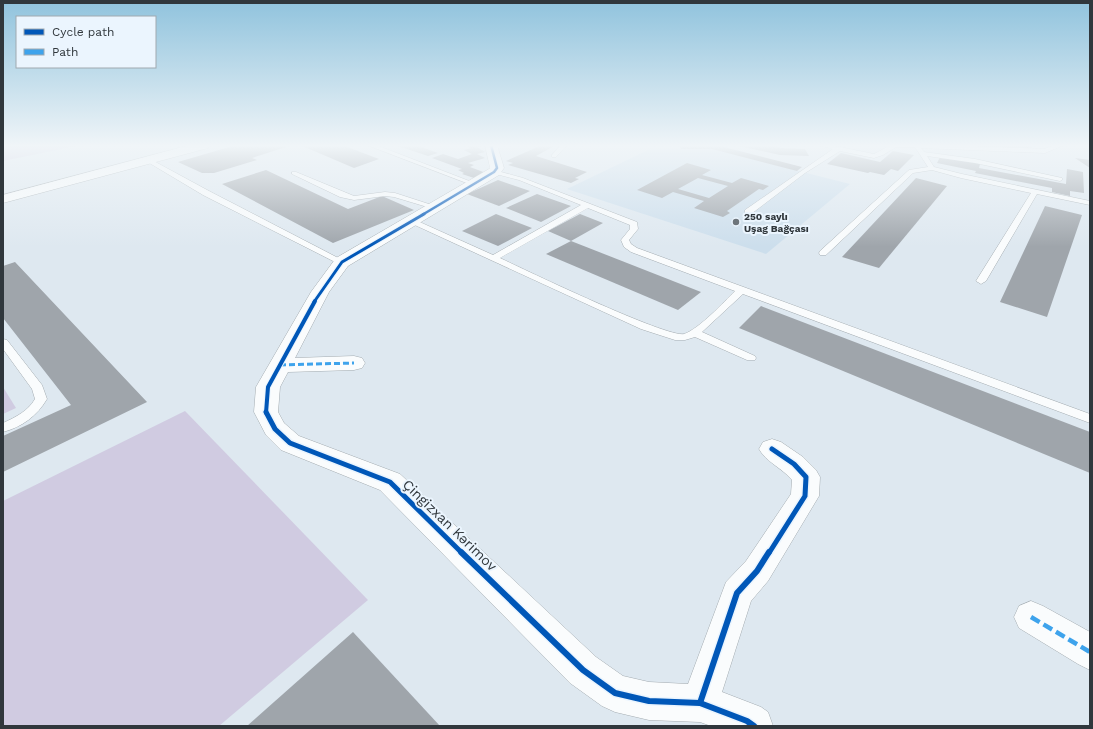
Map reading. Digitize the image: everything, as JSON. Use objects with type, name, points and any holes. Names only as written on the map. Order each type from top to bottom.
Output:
[{"type":"street","points":[[3,199],[77,179]]},
{"type":"street","name":"Çingizxan Kərimov","points":[[482,179],[342,262],[320,292],[268,387],[266,412],[274,429],[290,443],[390,482],[583,670],[616,693],[649,701],[700,703],[747,721],[754,726]]},
{"type":"street","points":[[280,365],[354,363]]},
{"type":"street","points":[[700,703],[737,593],[757,571],[805,496],[806,477],[794,464],[772,449]]},
{"type":"street","points":[[1031,617],[1090,652]]},
{"type":"lane","points":[[181,179],[342,262]]},
{"type":"lane","points":[[307,179],[343,195],[354,198],[390,194],[434,207]]},
{"type":"lane","points":[[521,179],[628,220],[634,224],[634,229],[625,240],[627,245],[634,250],[1090,419]]},
{"type":"lane","points":[[748,212],[793,179]]},
{"type":"lane","points":[[823,253],[902,179]]},
{"type":"lane","points":[[979,179],[1090,203]]},
{"type":"lane","points":[[981,281],[1035,192]]},
{"type":"lane","points":[[494,258],[587,205]]},
{"type":"lane","points":[[410,221],[668,336],[684,337],[695,334],[742,289]]},
{"type":"lane","points":[[695,334],[751,358]]},
{"type":"lane","points":[[3,342],[38,388],[42,399],[35,410],[24,419],[3,428]]},
{"type":"shaded area","name":"250 saylı Uşag Bağçası","points":[[588,179],[830,179],[850,184],[766,254],[567,189]]},
{"type":"shaded area","points":[[3,387],[16,408],[3,414]]},
{"type":"shaded area","points":[[185,411],[368,600],[219,726],[3,726],[3,501]]},
{"type":"building","points":[[238,179],[285,179],[348,209],[382,196],[414,210],[333,243],[222,184]]},
{"type":"building","points":[[557,179],[579,179],[571,183]]},
{"type":"building","points":[[657,179],[696,179],[678,189],[709,198],[728,186],[702,179],[717,179],[732,183],[739,179],[745,179],[769,186],[763,190],[759,189],[727,211],[730,213],[723,217],[694,208],[704,201],[673,192],[662,198],[637,190]]},
{"type":"building","points":[[915,179],[947,186],[879,268],[842,257]]},
{"type":"building","points":[[1006,179],[1039,179],[1066,184],[1066,179],[1083,179],[1084,193],[1070,191],[1070,196],[1052,192],[1052,188]]},
{"type":"building","points":[[498,180],[530,191],[499,206],[467,194]]},
{"type":"building","points":[[537,194],[571,206],[541,222],[506,208]]},
{"type":"building","points":[[1045,206],[1082,215],[1047,317],[1000,302]]},
{"type":"building","points":[[496,214],[532,228],[498,246],[462,231]]},
{"type":"building","points":[[580,214],[603,223],[571,241],[548,231]]},
{"type":"building","points":[[571,241],[701,292],[678,310],[546,254]]},
{"type":"building","points":[[15,262],[147,402],[3,472],[3,436],[71,405],[3,318],[3,266]]},
{"type":"building","points":[[761,306],[1090,432],[1090,473],[739,328]]},
{"type":"building","points":[[353,632],[440,726],[247,726]]},
{"type":"marked path","points":[[280,365],[354,363]]},
{"type":"marked path","points":[[1031,617],[1090,652]]},
{"type":"cycle path","points":[[482,179],[342,262],[320,292],[268,387],[266,412],[275,429],[290,443],[390,482],[583,670],[615,693],[649,701],[700,703],[747,721],[754,726]]},
{"type":"cycle path","points":[[700,703],[737,593],[757,571],[805,496],[806,477],[794,464],[772,449]]},
{"type":"place","name":"250 saylı Uşag Bağçası","points":[[736,222]]}]
